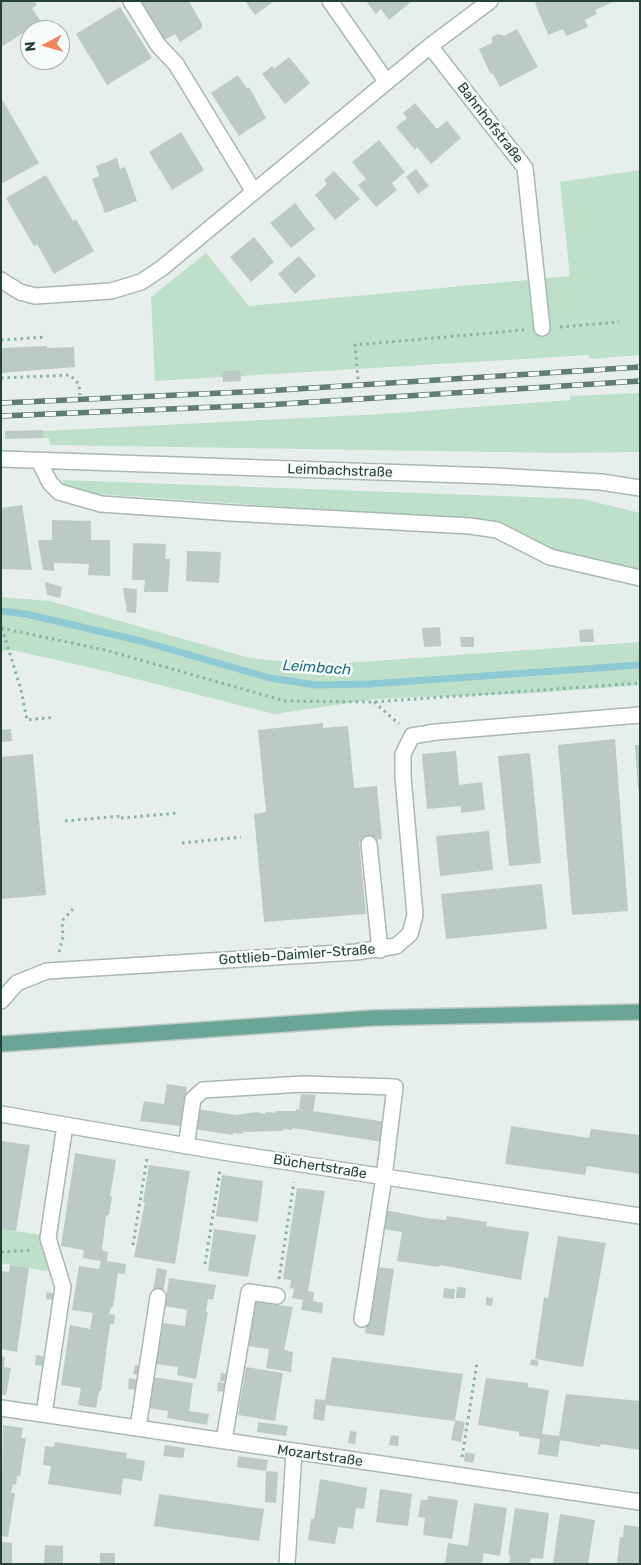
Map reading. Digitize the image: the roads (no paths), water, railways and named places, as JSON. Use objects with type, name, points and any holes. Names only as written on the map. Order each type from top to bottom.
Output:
[{"type":"main road","points":[[1,1044],[372,1018],[640,1012]]},
{"type":"street","points":[[131,1],[158,45],[176,64],[254,192]]},
{"type":"street","points":[[330,1],[386,81]]},
{"type":"street","points":[[1,280],[20,292],[35,296],[123,289],[141,282],[162,268],[386,81],[490,1]]},
{"type":"street","name":"Bahnhofstraße","points":[[430,46],[525,168],[542,328]]},
{"type":"street","name":"Leimbachstraße","points":[[1,459],[495,476],[601,482],[640,488]]},
{"type":"street","points":[[39,461],[50,483],[59,492],[101,504],[460,525],[497,530],[550,556],[640,578]]},
{"type":"street","name":"Gottlieb-Daimler-Straße","points":[[1,1001],[17,983],[47,971],[380,950],[396,946],[410,934],[415,915],[403,777],[403,754],[412,736],[436,732],[640,715]]},
{"type":"street","points":[[369,844],[380,950]]},
{"type":"street","points":[[186,1146],[193,1099],[203,1090],[304,1084],[395,1087],[384,1177],[362,1319]]},
{"type":"street","name":"Büchertstraße","points":[[1,1114],[296,1164],[640,1216]]},
{"type":"street","points":[[44,1414],[62,1287],[48,1238],[66,1125]]},
{"type":"street","points":[[224,1440],[249,1292],[277,1296]]},
{"type":"street","points":[[138,1428],[158,1296]]},
{"type":"street","name":"Mozartstraße","points":[[1,1408],[640,1502]]},
{"type":"street","points":[[287,1564],[294,1452]]},
{"type":"waterway","name":"Leimbach","points":[[1,611],[26,614],[141,641],[270,678],[316,685],[370,684],[640,665]]},
{"type":"railway","points":[[1,403],[265,391],[640,367]]},
{"type":"railway","points":[[1,416],[266,405],[640,381]]}]
